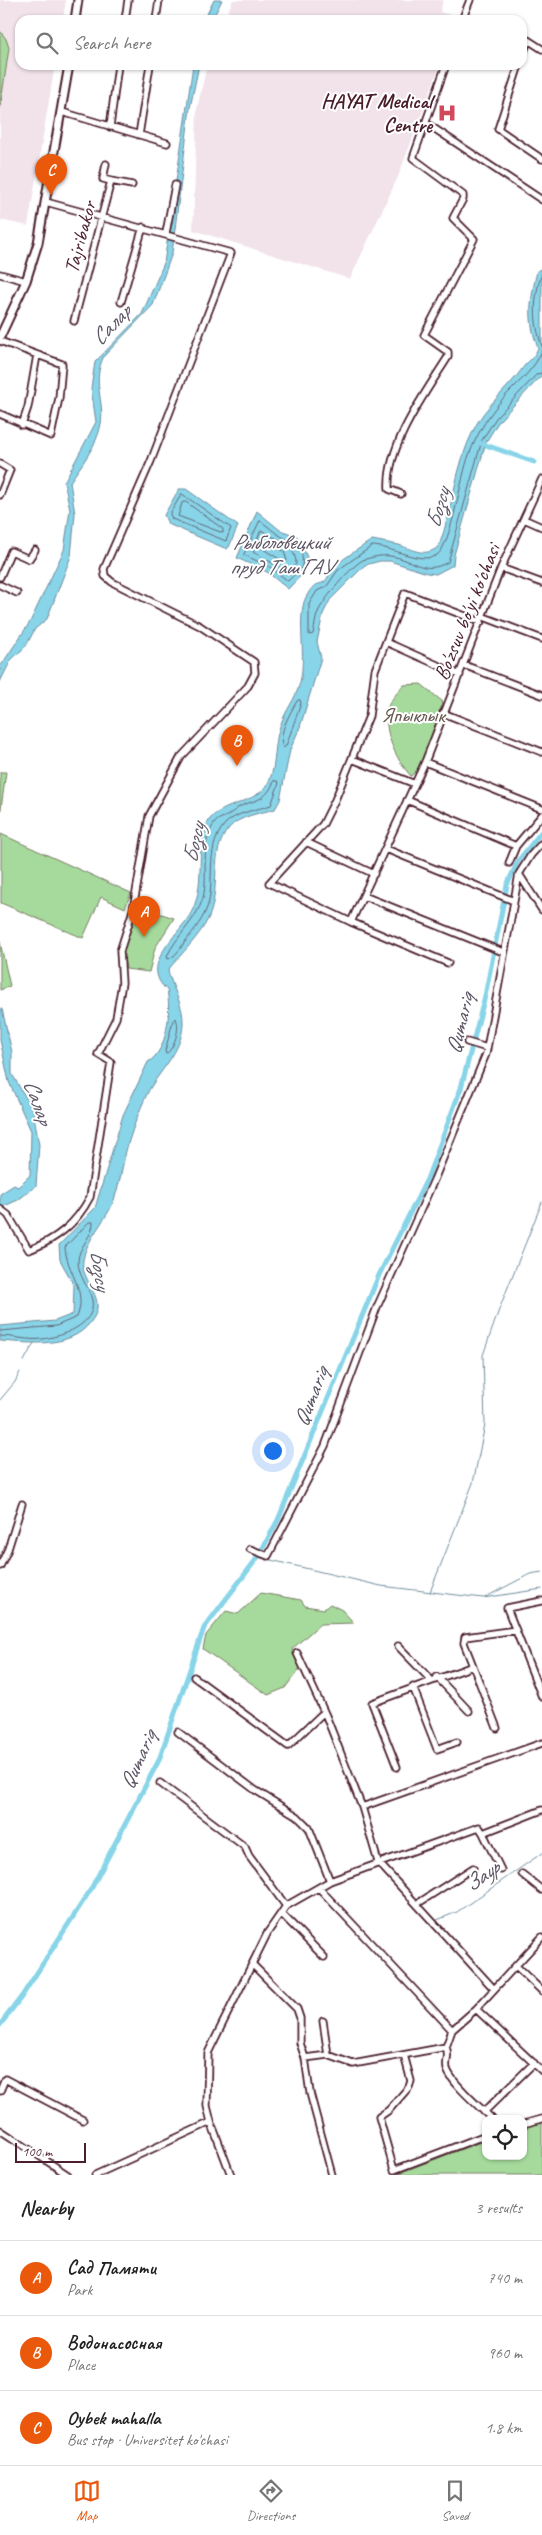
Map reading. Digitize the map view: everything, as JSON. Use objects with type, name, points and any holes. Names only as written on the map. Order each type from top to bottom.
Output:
[{"type":"main road","points":[[76,15],[78,0]]},
{"type":"main road","points":[[0,339],[26,281],[37,248],[68,70]]},
{"type":"street","points":[[126,15],[128,0]]},
{"type":"street","points":[[157,15],[159,0]]},
{"type":"street","points":[[464,15],[470,0]]},
{"type":"street","points":[[527,43],[528,40],[542,49]]},
{"type":"street","points":[[110,127],[117,70]]},
{"type":"street","points":[[139,135],[149,70]]},
{"type":"street","points":[[401,494],[389,489],[395,454],[403,431],[448,356],[448,352],[426,339],[424,335],[474,239],[453,218],[463,199],[463,195],[413,158],[444,70]]},
{"type":"street","points":[[517,70],[498,129],[542,159]]},
{"type":"street","points":[[62,112],[167,143]]},
{"type":"street","points":[[426,123],[542,200]]},
{"type":"street","points":[[106,164],[103,179],[111,181]]},
{"type":"street","name":"Tajribakor","points":[[74,320],[111,181],[132,186]]},
{"type":"street","points":[[166,233],[175,185]]},
{"type":"street","points":[[1,1210],[8,1215],[29,1250],[48,1243],[63,1233],[81,1213],[90,1197],[111,1062],[98,1054],[116,1018],[122,983],[120,951],[134,910],[149,816],[181,757],[248,686],[255,673],[254,662],[200,626],[112,582],[105,576],[104,569],[152,461],[231,253],[166,233],[46,202]]},
{"type":"street","points":[[121,302],[143,227]]},
{"type":"street","points":[[0,274],[26,281]]},
{"type":"street","points":[[0,339],[62,364],[58,398],[50,436],[0,414]]},
{"type":"street","points":[[22,425],[28,408],[36,355]]},
{"type":"street","points":[[0,464],[10,470],[0,495]]},
{"type":"street","name":"Bo'zsuv bo'yi ko'chasi","points":[[351,922],[425,762],[502,568],[542,480]]},
{"type":"street","points":[[524,520],[542,527]]},
{"type":"street","points":[[0,577],[11,551],[29,559],[35,550]]},
{"type":"street","points":[[502,568],[542,583]]},
{"type":"street","points":[[0,584],[16,593]]},
{"type":"street","points":[[448,963],[351,922],[269,883],[323,824],[369,716],[375,670],[405,593],[542,639]]},
{"type":"street","points":[[386,642],[460,675]]},
{"type":"street","points":[[464,665],[542,695]]},
{"type":"street","points":[[443,714],[542,752]]},
{"type":"street","points":[[352,759],[414,784]]},
{"type":"street","points":[[425,762],[542,809]]},
{"type":"street","points":[[407,800],[516,846]]},
{"type":"street","points":[[509,863],[516,846],[542,814]]},
{"type":"street","points":[[306,842],[374,874]]},
{"type":"street","points":[[250,1550],[268,1556],[325,1446],[376,1307],[434,1180],[484,1047],[501,952],[519,874],[531,855],[542,843]]},
{"type":"street","points":[[386,849],[512,900]]},
{"type":"street","points":[[519,874],[542,910]]},
{"type":"street","points":[[364,896],[501,952]]},
{"type":"street","points":[[467,1042],[484,1047]]},
{"type":"street","points":[[0,1566],[8,1549],[22,1504]]},
{"type":"street","points":[[542,1601],[508,1608],[542,1697]]},
{"type":"street","points":[[497,1728],[464,1643],[465,1637],[516,1630]]},
{"type":"street","points":[[398,1646],[469,1711]]},
{"type":"street","points":[[298,1653],[324,1712],[362,1808],[378,1862],[494,1989]]},
{"type":"street","points":[[397,1767],[372,1703],[473,1666]]},
{"type":"street","points":[[194,1677],[288,1746],[324,1712]]},
{"type":"street","points":[[413,1687],[437,1749],[457,1742]]},
{"type":"street","points":[[178,1732],[255,1790],[297,1816],[309,1828],[330,1880]]},
{"type":"street","points":[[362,1808],[542,1743]]},
{"type":"street","points":[[160,1783],[245,1847],[249,1856],[286,1906]]},
{"type":"street","points":[[484,1832],[542,1810]]},
{"type":"street","points":[[231,2175],[207,2106],[208,2053],[254,1964],[268,1932],[286,1906],[330,1880],[479,1827],[484,1832],[501,1870]]},
{"type":"street","points":[[417,1904],[473,1868]]},
{"type":"street","points":[[522,1874],[542,1890]]},
{"type":"street","points":[[319,1888],[452,2030]]},
{"type":"street","points":[[281,1913],[324,1958]]},
{"type":"street","points":[[487,2115],[451,2078],[447,2068],[449,2054],[446,2047],[452,2030],[476,2009],[542,1938]]},
{"type":"street","points":[[254,1964],[297,2009],[300,2018],[300,2042],[305,2058],[310,2093],[332,2175]]},
{"type":"street","points":[[516,1966],[542,1991]]},
{"type":"street","points":[[476,2009],[542,2071]]},
{"type":"street","points":[[323,2021],[328,2055]]},
{"type":"street","points":[[305,2058],[328,2055],[354,2064],[446,2047]]},
{"type":"street","points":[[404,2055],[411,2081],[409,2087],[390,2110],[379,2117],[395,2172],[482,2137]]},
{"type":"street","points":[[484,2112],[534,2063]]},
{"type":"street","points":[[0,2091],[5,2079],[83,2120]]},
{"type":"street","points":[[527,2123],[542,2119]]},
{"type":"street","points":[[95,2175],[114,2168],[211,2122]]},
{"type":"street","points":[[0,2130],[68,2175]]},
{"type":"shaded area","points":[[0,0],[66,0],[64,15],[15,15],[15,70],[54,70],[28,226],[0,220]]},
{"type":"shaded area","points":[[233,0],[443,0],[440,12],[450,15],[226,15]]},
{"type":"shaded area","points":[[206,70],[438,70],[398,177],[350,279],[193,230],[197,109]]},
{"type":"green space","points":[[0,31],[6,39],[9,48],[0,109]]},
{"type":"green space","name":"Япыклык","points":[[421,684],[443,702],[421,766],[411,776],[400,762],[392,744],[387,725],[387,716],[391,701],[404,685]]},
{"type":"green space","points":[[0,772],[6,772],[0,816]]},
{"type":"green space","points":[[1,834],[131,893],[125,908],[101,897],[83,938],[1,903]]},
{"type":"green space","points":[[137,906],[174,918],[155,948],[149,972],[126,969],[122,950]]},
{"type":"green space","points":[[0,942],[10,986],[0,990]]},
{"type":"green space","points":[[261,1593],[301,1600],[305,1606],[324,1609],[330,1604],[342,1610],[354,1623],[320,1624],[292,1649],[300,1668],[285,1688],[268,1695],[203,1649],[206,1635],[226,1611],[238,1614]]},
{"type":"green space","points":[[542,2122],[542,2175],[400,2175],[402,2172],[482,2142],[482,2160],[527,2160],[527,2127]]},
{"type":"water","points":[[214,0],[222,0],[214,15],[206,15]]},
{"type":"water","name":"Салар","points":[[192,70],[198,70],[190,108],[172,253],[153,305],[104,356],[100,365],[98,383],[102,415],[99,432],[88,455],[70,482],[75,514],[71,556],[47,619],[35,629],[26,646],[11,660],[0,682],[0,667],[30,622],[64,550],[70,509],[64,482],[96,422],[91,388],[95,362],[142,314],[164,263]]},
{"type":"water","name":"Бозсу","points":[[542,268],[542,375],[499,421],[486,442],[454,555],[453,565],[436,574],[390,561],[380,561],[365,565],[330,600],[323,614],[317,642],[321,658],[300,727],[290,750],[280,800],[275,809],[250,815],[233,824],[223,838],[219,848],[214,896],[208,919],[195,939],[168,970],[182,1010],[183,1024],[179,1044],[147,1094],[128,1144],[113,1203],[88,1245],[83,1260],[85,1275],[97,1302],[97,1310],[94,1317],[86,1328],[64,1340],[38,1343],[0,1341],[0,1326],[55,1321],[73,1314],[74,1285],[60,1260],[59,1245],[95,1208],[123,1115],[148,1062],[155,1057],[164,1040],[168,1019],[168,998],[167,990],[159,980],[157,970],[164,949],[192,911],[199,887],[202,839],[205,829],[215,814],[256,795],[262,791],[270,779],[280,726],[296,695],[301,678],[302,611],[306,598],[315,585],[326,580],[335,566],[372,540],[399,545],[420,552],[429,552],[439,546],[462,458],[474,429],[490,405],[532,358],[538,348],[532,328],[531,310],[537,271]]},
{"type":"water","points":[[179,489],[186,489],[238,526],[227,549],[168,524],[164,515]]},
{"type":"water","name":"Рыболовецкий пруд ТашГАУ","points":[[257,511],[280,530],[297,536],[307,557],[306,570],[288,589],[267,572],[237,558]]},
{"type":"water","name":"Салар","points":[[0,1009],[2,1009],[12,1052],[12,1074],[33,1110],[39,1145],[36,1186],[18,1200],[0,1208],[0,1194],[14,1185],[18,1187],[30,1175],[31,1131],[9,1082],[0,1040]]},
{"type":"waterway","points":[[480,443],[534,462]]},
{"type":"waterway","name":"Qumariq","points":[[0,2025],[22,1996],[91,1889],[159,1760],[204,1628],[258,1557],[278,1520],[379,1275],[427,1179],[461,1088],[485,996],[507,885],[518,861],[542,831]]},
{"type":"waterway","points":[[430,1592],[473,1483],[485,1425],[483,1355],[542,1202]]},
{"type":"waterway","points":[[24,1361],[34,1343]]},
{"type":"waterway","points":[[0,1400],[15,1382],[20,1372]]},
{"type":"waterway","points":[[258,1557],[381,1586],[483,1598],[542,1589]]},
{"type":"waterway","points":[[486,1597],[530,1574],[542,1572]]},
{"type":"waterway","name":"Заур","points":[[437,1920],[457,1912],[542,1853]]},
{"type":"place","name":"HAYAT Medical Centre","points":[[447,113]]},
{"type":"place","name":"Oybek mahalla","points":[[51,195]]},
{"type":"place","name":"Водонасосная","points":[[237,766]]},
{"type":"place","name":"Сад Памяти","points":[[144,937]]}]
